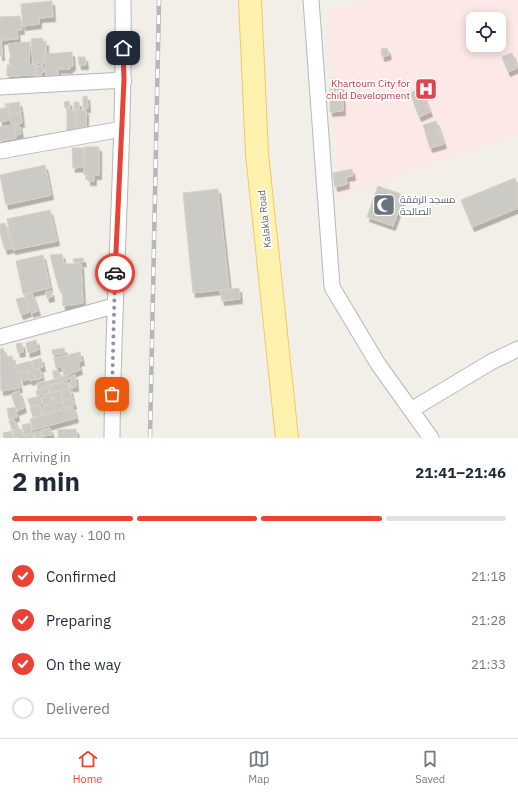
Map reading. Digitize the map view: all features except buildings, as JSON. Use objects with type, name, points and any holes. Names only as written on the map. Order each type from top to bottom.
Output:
[{"type":"main road","name":"Kalakla Road","points":[[250,0],[258,154],[287,438]]},
{"type":"street","points":[[112,438],[114,306],[124,80],[123,0]]},
{"type":"street","points":[[311,0],[332,286],[378,364],[431,438]]},
{"type":"street","points":[[0,87],[124,80]]},
{"type":"street","points":[[0,150],[122,129]]},
{"type":"street","points":[[0,337],[114,306]]},
{"type":"street","points":[[411,410],[491,362],[518,349]]},
{"type":"shaded area","name":"Khartoum City for child Development","points":[[369,0],[518,0],[518,133],[339,197],[329,11]]},
{"type":"railway","points":[[150,438],[159,0]]},
{"type":"way so far","points":[[112,394],[115,273]]},
{"type":"place","name":"Khartoum City for child Development","points":[[426,89]]},
{"type":"place","name":"مسجد الرفقة الصالحة","points":[[384,205]]},
{"type":"route","points":[[115,273],[124,80],[123,48]]}]
